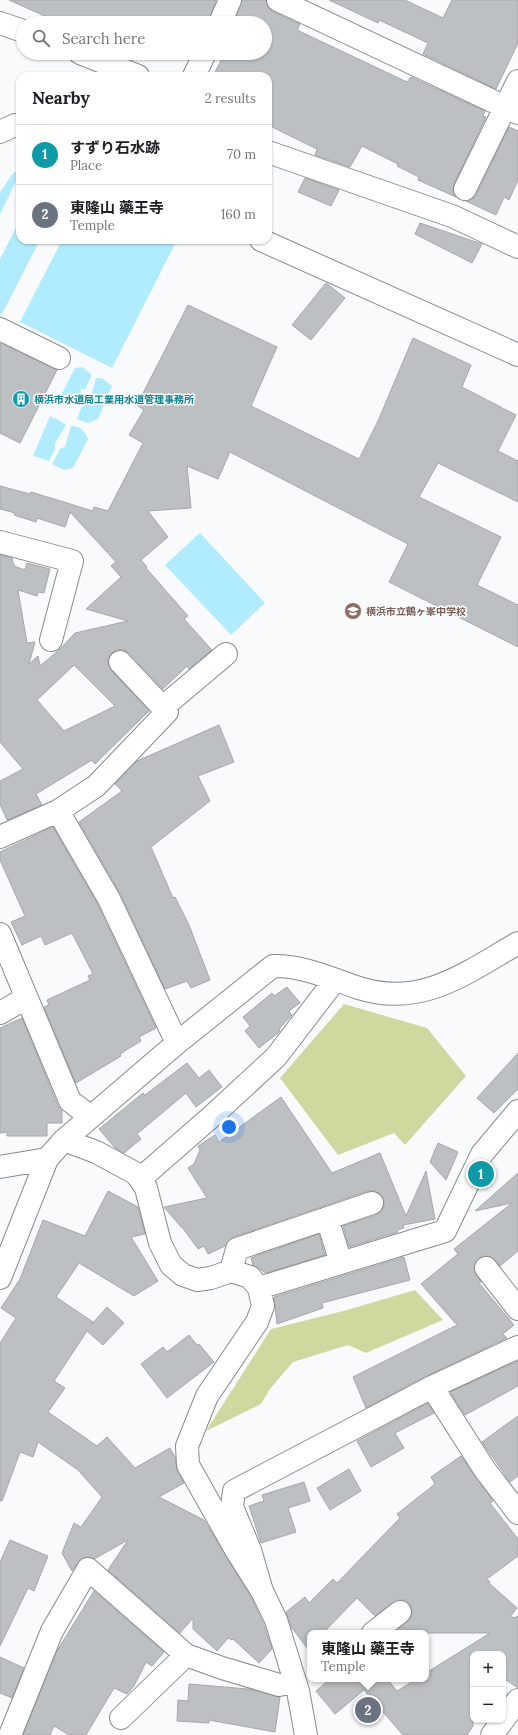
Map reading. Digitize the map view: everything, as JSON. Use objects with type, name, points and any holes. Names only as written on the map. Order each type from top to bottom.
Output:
[{"type":"street","points":[[223,16],[230,0]]},
{"type":"street","points":[[278,0],[511,110]]},
{"type":"street","points":[[0,22],[16,28]]},
{"type":"street","points":[[98,60],[128,72]]},
{"type":"street","points":[[196,72],[202,60]]},
{"type":"street","points":[[458,203],[511,110],[518,80]]},
{"type":"street","points":[[0,132],[16,125]]},
{"type":"street","points":[[272,153],[458,203],[518,247]]},
{"type":"street","points":[[270,244],[518,355]]},
{"type":"street","points":[[0,329],[59,358]]},
{"type":"street","points":[[0,542],[72,561],[51,640]]},
{"type":"street","points":[[163,707],[226,654]]},
{"type":"street","points":[[0,837],[58,811],[96,786],[120,763],[167,712],[120,662]]},
{"type":"street","points":[[58,811],[109,899],[177,1043]]},
{"type":"street","points":[[0,934],[70,1101],[91,1116]]},
{"type":"street","points":[[0,1278],[48,1159],[64,1140],[177,1043],[273,966],[289,966],[369,991],[391,994],[411,994],[445,985],[518,943]]},
{"type":"street","points":[[140,1179],[211,1117],[276,1056],[335,980]]},
{"type":"street","points":[[0,1013],[26,998]]},
{"type":"street","points":[[259,1288],[445,1231],[482,1154],[518,1111]]},
{"type":"street","points":[[64,1140],[96,1152],[134,1173],[140,1179],[146,1188],[160,1243],[171,1265],[183,1275],[197,1280],[211,1278],[231,1271],[250,1276],[259,1288],[263,1306],[257,1322],[207,1396],[187,1446],[188,1465],[236,1550],[262,1591],[276,1620],[303,1684],[306,1735]]},
{"type":"street","points":[[0,1167],[48,1159]]},
{"type":"street","points":[[231,1271],[237,1249],[372,1203]]},
{"type":"street","points":[[327,1218],[341,1263]]},
{"type":"street","points":[[486,1268],[518,1310]]},
{"type":"street","points":[[262,1591],[250,1550],[232,1507],[234,1492],[432,1387],[518,1347]]},
{"type":"street","points":[[432,1387],[485,1470],[518,1513]]},
{"type":"street","points":[[10,1735],[52,1631],[88,1569],[186,1655],[222,1668],[279,1685],[303,1684]]},
{"type":"street","points":[[377,1630],[400,1612]]},
{"type":"street","points":[[121,1718],[186,1655]]},
{"type":"street","points":[[492,1735],[518,1700]]},
{"type":"green space","points":[[344,1004],[427,1028],[466,1076],[405,1145],[394,1133],[338,1155],[280,1078]]},
{"type":"green space","points":[[415,1290],[443,1320],[366,1353],[348,1345],[293,1362],[270,1389],[261,1404],[206,1431],[271,1329],[347,1310]]},
{"type":"water","points":[[14,172],[16,172],[16,181],[0,214],[0,192]]},
{"type":"water","points":[[16,228],[16,244],[38,244],[2,314],[0,313],[0,259]]},
{"type":"water","points":[[60,244],[175,244],[112,368],[20,322]]},
{"type":"water","points":[[82,367],[92,375],[85,389],[81,389],[77,404],[60,397],[75,368]]},
{"type":"water","points":[[96,378],[102,378],[112,386],[98,419],[88,423],[77,419],[84,401],[90,399]]},
{"type":"water","points":[[50,416],[66,425],[55,443],[55,449],[49,461],[33,456]]},
{"type":"water","points":[[71,426],[82,429],[88,439],[73,468],[64,470],[52,464],[60,449],[65,447]]},
{"type":"water","points":[[200,533],[265,603],[231,635],[165,565]]},
{"type":"building","points":[[9,0],[216,0],[210,16],[44,16]]},
{"type":"building","points":[[242,0],[266,0],[268,7],[272,11],[300,24],[297,30],[407,82],[411,77],[485,111],[483,116],[486,117],[454,184],[453,190],[456,197],[418,180],[419,177],[397,166],[398,164],[362,146],[350,167],[315,155],[317,149],[272,127],[272,72],[215,72],[221,60],[272,60],[272,16],[236,16]]},
{"type":"building","points":[[329,0],[405,0],[443,18],[452,0],[518,0],[518,43],[496,89],[423,54],[428,43],[379,20],[378,23]]},
{"type":"building","points":[[509,127],[518,131],[518,180],[509,200],[504,197],[496,215],[466,201],[472,199],[476,195]]},
{"type":"building","points":[[305,178],[339,190],[331,206],[298,192]]},
{"type":"building","points":[[420,223],[482,244],[472,263],[415,234]]},
{"type":"building","points":[[326,283],[345,298],[311,340],[292,325]]},
{"type":"building","points":[[188,305],[277,347],[251,406],[359,459],[378,421],[413,338],[471,365],[462,387],[516,415],[498,451],[518,461],[518,502],[438,463],[419,497],[501,537],[477,585],[518,605],[518,647],[389,582],[408,544],[230,452],[218,479],[187,466],[191,508],[148,511],[168,537],[141,560],[147,567],[146,568],[188,616],[184,619],[212,650],[189,669],[187,666],[163,689],[129,653],[124,650],[118,650],[112,653],[108,659],[108,664],[111,670],[149,711],[95,764],[92,760],[36,794],[42,805],[7,820],[0,804],[0,781],[23,769],[0,742],[0,555],[12,558],[14,566],[25,570],[27,563],[50,569],[44,593],[38,592],[37,596],[18,590],[27,643],[35,642],[29,664],[38,656],[40,666],[60,649],[75,633],[128,621],[86,609],[121,577],[111,566],[116,562],[70,512],[65,527],[37,518],[36,522],[14,515],[15,513],[0,509],[0,486],[30,494],[31,492],[93,511],[94,507],[108,511],[143,443],[129,435],[144,410],[137,405]],"holes":[[[74,665],[115,706],[64,731],[37,700]]]},
{"type":"building","name":"横浜市水道局工業用水道管理事務所","points":[[0,343],[57,370],[20,443],[0,433]]},
{"type":"building","points":[[219,725],[234,762],[198,776],[210,801],[151,847],[173,898],[175,897],[189,925],[210,980],[191,988],[187,981],[165,989],[120,893],[79,822],[122,791],[115,784],[137,761]]},
{"type":"building","points":[[53,827],[98,905],[156,1028],[139,1037],[141,1041],[120,1054],[121,1056],[76,1083],[44,1007],[49,1005],[47,1000],[90,980],[88,976],[93,974],[72,933],[45,945],[41,936],[22,945],[11,922],[25,916],[0,860],[0,852]]},
{"type":"building","points":[[287,987],[300,1003],[289,1011],[292,1015],[279,1029],[280,1031],[259,1048],[245,1031],[250,1026],[243,1017],[272,993],[274,996]]},
{"type":"building","points":[[22,1018],[58,1106],[62,1111],[62,1123],[47,1123],[47,1136],[7,1136],[7,1132],[0,1133],[0,1028]]},
{"type":"building","points":[[518,1053],[518,1089],[494,1113],[477,1098]]},
{"type":"building","points":[[187,1063],[199,1078],[209,1070],[222,1087],[196,1107],[186,1093],[137,1134],[141,1139],[124,1153],[115,1148],[99,1129],[143,1093],[145,1095]]},
{"type":"building","points":[[281,1097],[332,1173],[380,1153],[406,1216],[426,1171],[435,1219],[403,1225],[404,1228],[397,1230],[398,1232],[349,1247],[343,1226],[376,1215],[382,1211],[384,1206],[384,1199],[380,1194],[375,1191],[368,1191],[233,1237],[225,1246],[208,1254],[204,1246],[198,1249],[182,1227],[164,1207],[207,1198],[188,1168],[194,1164],[200,1150],[198,1146],[215,1135],[219,1142]]},
{"type":"building","points":[[438,1143],[458,1152],[446,1180],[430,1162]]},
{"type":"building","points":[[518,1173],[518,1251],[500,1266],[490,1256],[479,1258],[475,1263],[474,1269],[481,1282],[479,1283],[514,1325],[503,1334],[507,1338],[426,1376],[366,1408],[353,1377],[457,1325],[421,1284],[458,1254],[454,1249],[512,1203],[475,1211]]},
{"type":"building","points":[[108,1191],[138,1207],[145,1234],[131,1237],[158,1281],[134,1296],[79,1263],[56,1297],[93,1322],[92,1324],[107,1307],[124,1323],[103,1345],[87,1331],[54,1381],[65,1388],[48,1412],[97,1446],[107,1437],[135,1468],[170,1448],[175,1457],[177,1471],[184,1483],[159,1497],[204,1520],[251,1597],[264,1625],[272,1649],[259,1663],[233,1639],[228,1638],[217,1651],[193,1629],[193,1618],[180,1633],[108,1570],[128,1540],[94,1559],[89,1557],[82,1558],[72,1571],[62,1553],[74,1523],[81,1527],[102,1497],[78,1470],[38,1442],[33,1457],[20,1452],[2,1501],[0,1501],[0,1343],[16,1318],[1,1308],[20,1279],[43,1220],[85,1236]]},
{"type":"building","points":[[319,1234],[325,1255],[266,1273],[253,1265],[251,1258]]},
{"type":"building","points":[[404,1257],[410,1280],[322,1303],[323,1308],[277,1324],[274,1297]]},
{"type":"building","points":[[189,1335],[197,1345],[199,1344],[214,1362],[167,1398],[141,1364],[163,1347],[167,1352]]},
{"type":"building","points":[[518,1361],[518,1386],[465,1415],[450,1392]]},
{"type":"building","points":[[428,1403],[434,1413],[395,1433],[404,1448],[371,1467],[357,1441]]},
{"type":"building","points":[[518,1416],[518,1476],[510,1482],[482,1442]]},
{"type":"building","points":[[461,1456],[493,1501],[490,1503],[518,1539],[518,1556],[487,1579],[490,1582],[489,1583],[517,1608],[511,1616],[514,1618],[518,1616],[518,1688],[506,1680],[506,1651],[470,1651],[470,1723],[473,1723],[473,1726],[467,1735],[403,1735],[364,1690],[335,1714],[316,1691],[326,1682],[390,1682],[397,1691],[412,1682],[429,1682],[429,1671],[490,1633],[429,1633],[429,1630],[396,1630],[411,1617],[412,1610],[410,1604],[404,1600],[398,1600],[375,1616],[357,1598],[326,1630],[307,1630],[307,1648],[292,1628],[286,1612],[305,1597],[309,1603],[333,1579],[337,1583],[400,1518],[397,1514],[435,1484],[431,1477]]},
{"type":"building","points":[[349,1469],[361,1491],[330,1510],[317,1488]]},
{"type":"building","points":[[304,1482],[310,1501],[288,1508],[296,1532],[261,1543],[249,1506],[264,1501],[262,1495]]},
{"type":"building","points":[[10,1540],[48,1556],[34,1591],[28,1588],[0,1646],[0,1562]]},
{"type":"building","points":[[94,1591],[164,1652],[152,1666],[146,1662],[134,1686],[127,1694],[114,1688],[86,1735],[69,1735],[54,1726],[50,1735],[23,1735],[57,1651]]},
{"type":"building","points":[[0,1657],[24,1668],[12,1698],[0,1693]]},
{"type":"building","points":[[189,1684],[248,1689],[280,1697],[275,1732],[209,1720],[209,1723],[177,1721],[178,1700],[188,1701]]},
{"type":"place","name":"横浜市水道局工業用水道管理事務所","points":[[21,399]]},
{"type":"place","name":"横浜市立鶴ヶ峯中学校","points":[[353,611]]},
{"type":"place","name":"すずり石水跡","points":[[481,1174]]},
{"type":"place","name":"東隆山 藥王寺","points":[[368,1710]]}]
